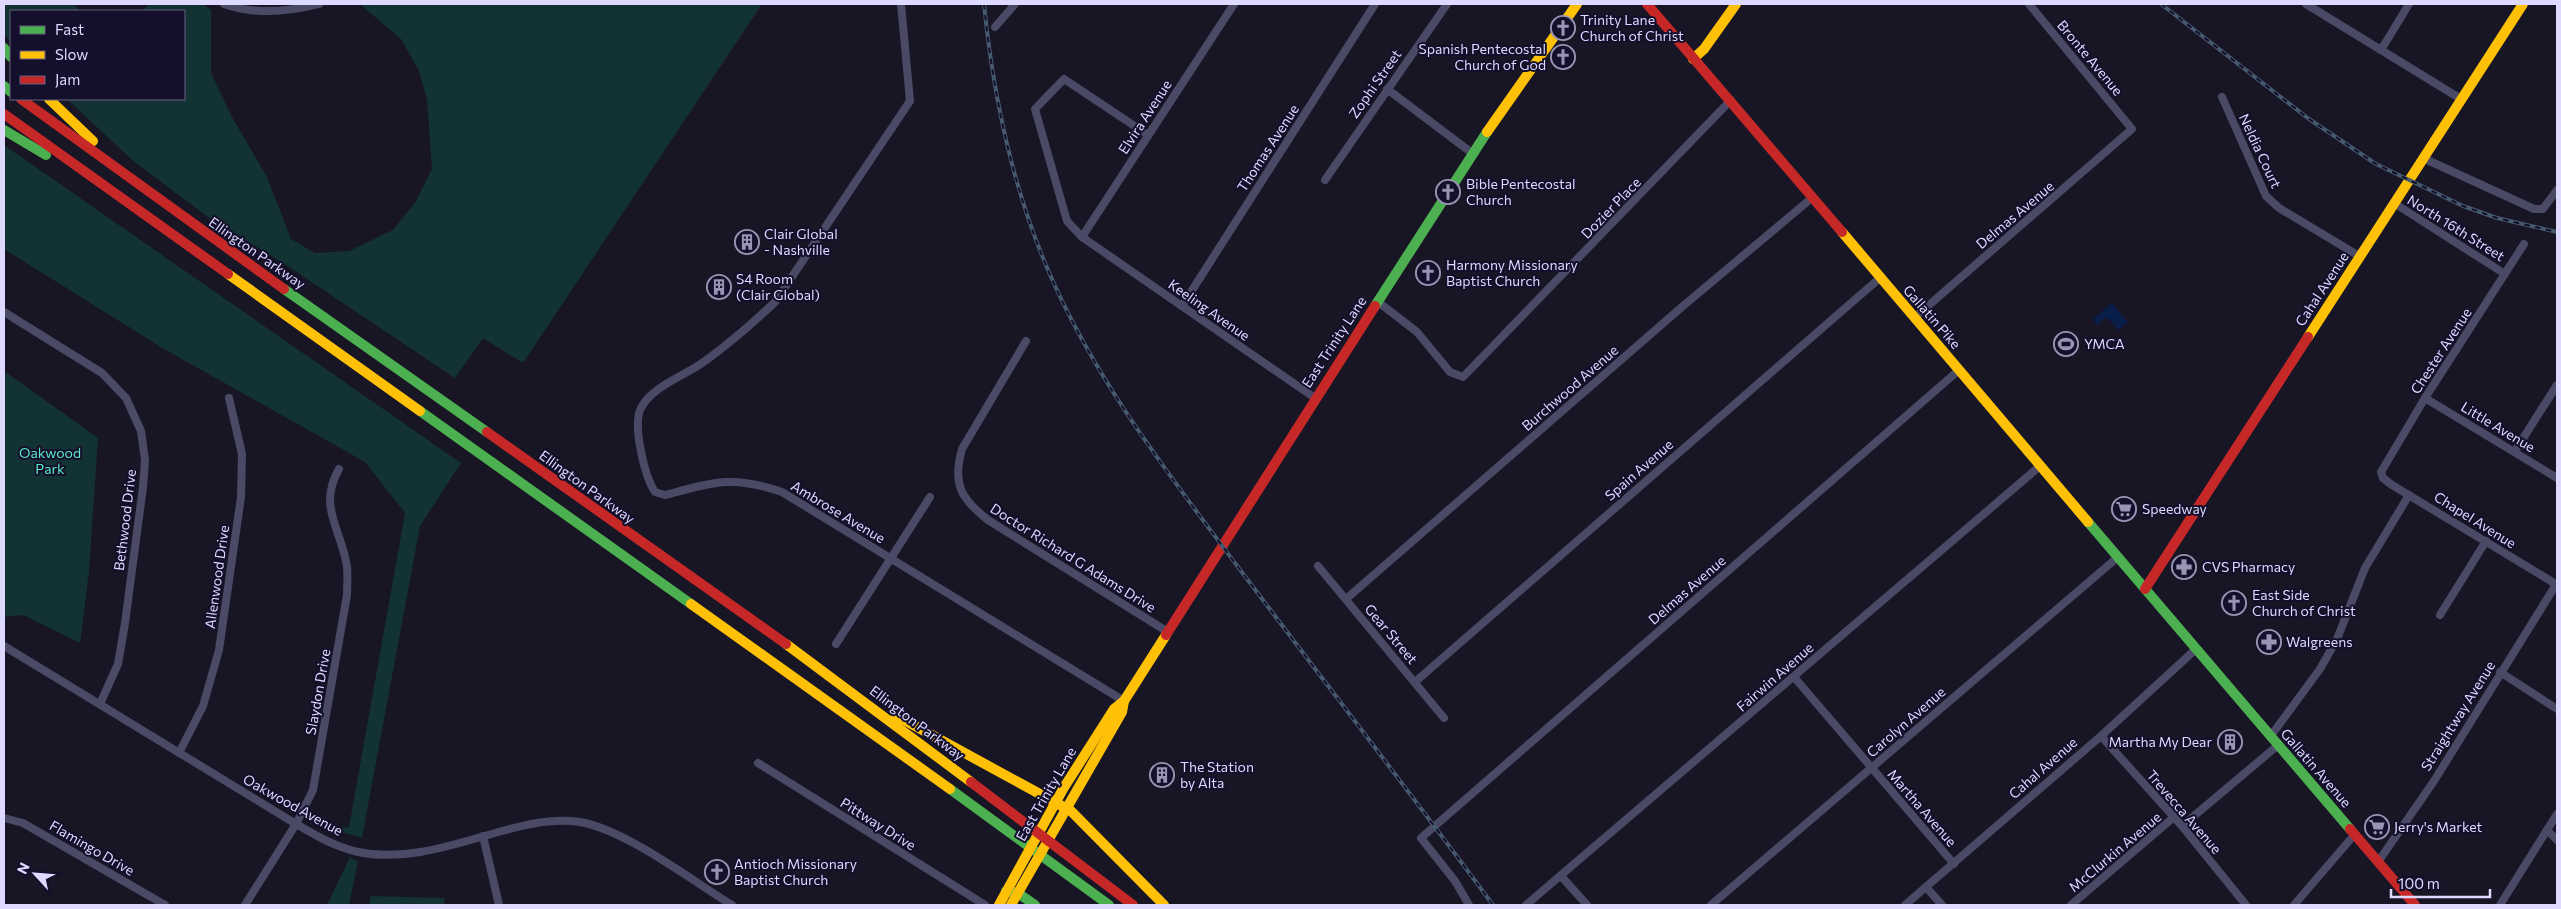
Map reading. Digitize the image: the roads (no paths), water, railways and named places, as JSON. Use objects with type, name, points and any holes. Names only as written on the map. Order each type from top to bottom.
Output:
[{"type":"main road","name":"East Trinity Lane","points":[[999,905],[1054,804],[1114,709],[1124,701],[1472,153],[1577,4]]},
{"type":"main road","name":"Gallatin Pike","points":[[1647,4],[1693,59],[1731,100],[2196,649]]},
{"type":"main road","points":[[1693,59],[1704,49],[1736,4]]},
{"type":"main road","name":"Cahal Avenue","points":[[2145,589],[2523,4]]},
{"type":"main road","name":"Ellington Parkway","points":[[22,100],[140,183],[211,237],[843,684],[1133,905]]},
{"type":"main road","points":[[50,100],[140,183]]},
{"type":"main road","points":[[4,114],[1072,876],[1109,905]]},
{"type":"main road","points":[[4,130],[198,252]]},
{"type":"main road","name":"Gallatin Avenue","points":[[2196,649],[2277,746],[2415,905]]},
{"type":"main road","points":[[843,684],[1080,820],[1164,905]]},
{"type":"main road","name":"East Trinity Lane","points":[[1016,901],[1064,810],[1122,712],[1124,701]]},
{"type":"main road","points":[[1072,876],[1102,905]]},
{"type":"main road","points":[[1006,891],[1016,901],[1035,905]]},
{"type":"street","points":[[224,4],[248,10],[274,11],[320,4]]},
{"type":"street","name":"Ambrose Avenue","points":[[900,4],[910,101],[775,302],[755,322],[705,362],[648,397],[637,417],[637,428],[649,484],[655,492],[665,495],[727,480],[755,482],[782,492],[1124,701]]},
{"type":"street","points":[[994,27],[1015,4]]},
{"type":"street","name":"Elvira Avenue","points":[[1082,237],[1234,4]]},
{"type":"street","name":"Thomas Avenue","points":[[1182,306],[1375,4]]},
{"type":"street","name":"Zophi Street","points":[[1325,180],[1447,4]]},
{"type":"street","name":"Bronte Avenue","points":[[2029,4],[2132,129]]},
{"type":"street","points":[[2306,4],[2461,99]]},
{"type":"street","points":[[2381,50],[2409,4]]},
{"type":"street","points":[[1082,237],[1067,221],[1034,109],[1064,79],[1148,134]]},
{"type":"street","points":[[1387,89],[1472,153]]},
{"type":"street","name":"Neldia Court","points":[[2222,98],[2266,196],[2279,208],[2359,256]]},
{"type":"street","name":"Dozier Place","points":[[1377,301],[1417,332],[1450,372],[1462,377],[1731,100]]},
{"type":"street","name":"Delmas Avenue","points":[[1914,318],[2132,129]]},
{"type":"street","points":[[2422,158],[2534,209],[2543,209],[2557,190]]},
{"type":"street","name":"Burchwood Avenue","points":[[1346,599],[1683,306],[1813,197]]},
{"type":"street","name":"North 16th Street","points":[[2394,203],[2505,274]]},
{"type":"street","name":"Keeling Avenue","points":[[1082,237],[1315,398]]},
{"type":"street","name":"Chester Avenue","points":[[2381,472],[2425,398],[2524,244]]},
{"type":"street","name":"Spain Avenue","points":[[1415,682],[1881,277]]},
{"type":"street","name":"Bethwood Drive","points":[[4,312],[102,373],[126,398],[141,431],[145,460],[143,487],[118,664],[100,704]]},
{"type":"street","name":"Doctor Richard G Adams Drive","points":[[1026,341],[962,449],[958,462],[958,478],[962,495],[971,506],[988,520],[1168,632]]},
{"type":"street","name":"Delmas Avenue","points":[[1469,905],[1455,881],[1421,838],[1430,828],[1959,370]]},
{"type":"street","points":[[2515,451],[2557,385]]},
{"type":"street","name":"Allenwood Drive","points":[[179,753],[203,706],[219,650],[241,496],[242,454],[229,398]]},
{"type":"street","name":"Little Avenue","points":[[2425,398],[2557,478]]},
{"type":"street","name":"Fairwin Avenue","points":[[1526,905],[2040,466]]},
{"type":"street","name":"Slaydon Drive","points":[[245,905],[296,824],[313,790],[347,595],[347,567],[329,499],[331,483],[339,469]]},
{"type":"street","name":"Chapel Avenue","points":[[2381,472],[2383,478],[2409,495],[2557,586]]},
{"type":"street","points":[[2270,736],[2320,669],[2337,639],[2365,568],[2409,495]]},
{"type":"street","points":[[836,644],[930,497]]},
{"type":"street","points":[[2440,615],[2486,541]]},
{"type":"street","name":"Carolyn Avenue","points":[[1711,905],[2118,557]]},
{"type":"street","name":"Gear Street","points":[[1318,566],[1444,718]]},
{"type":"street","name":"Straightway Avenue","points":[[2378,862],[2434,780],[2500,672],[2557,586]]},
{"type":"street","name":"Oakwood Avenue","points":[[4,646],[296,824],[342,847],[358,852],[410,854],[540,822],[580,822],[604,829],[630,842],[720,902],[732,905]]},
{"type":"street","name":"Cahal Avenue","points":[[1905,905],[2101,736],[2196,649]]},
{"type":"street","points":[[2500,672],[2557,709]]},
{"type":"street","name":"Martha Avenue","points":[[1794,677],[1954,864]]},
{"type":"street","name":"Trevecca Avenue","points":[[2101,736],[2182,826],[2246,905]]},
{"type":"street","name":"McClurkin Avenue","points":[[2182,826],[2277,746]]},
{"type":"street","name":"Pittway Drive","points":[[758,763],[985,905]]},
{"type":"street","points":[[2500,905],[2557,814]]},
{"type":"street","name":"McClurkin Avenue","points":[[2071,905],[2174,817]]},
{"type":"street","name":"Flamingo Drive","points":[[4,818],[23,823],[165,905]]},
{"type":"street","points":[[2547,830],[2557,840]]},
{"type":"street","points":[[2294,905],[2355,834]]},
{"type":"street","points":[[483,836],[499,905]]},
{"type":"street","points":[[1561,876],[1587,905]]},
{"type":"street","points":[[1926,887],[1942,905]]},
{"type":"water","points":[[2112,303],[2128,322],[2118,330],[2107,317],[2097,325],[2093,319]]},
{"type":"railway","points":[[984,4],[999,106],[1014,173],[1035,238],[1048,270],[1088,349],[1134,424],[1185,496],[1493,905]]},
{"type":"railway","points":[[2161,4],[2309,119],[2376,164],[2463,206],[2497,218],[2557,232]]},
{"type":"place","name":"Trinity Lane Church of Christ","points":[[1563,28]]},
{"type":"place","name":"Spanish Pentecostal Church of God","points":[[1563,57]]},
{"type":"place","name":"Bible Pentecostal Church","points":[[1448,192]]},
{"type":"place","name":"Clair Global - Nashville","points":[[747,242]]},
{"type":"place","name":"Harmony Missionary Baptist Church","points":[[1428,273]]},
{"type":"place","name":"S4 Room (Clair Global)","points":[[719,287]]},
{"type":"place","name":"YMCA","points":[[2066,344]]},
{"type":"place","name":"Speedway","points":[[2124,509]]},
{"type":"place","name":"CVS Pharmacy","points":[[2184,567]]},
{"type":"place","name":"East Side Church of Christ","points":[[2234,603]]},
{"type":"place","name":"Walgreens","points":[[2269,642]]},
{"type":"place","name":"Martha My Dear","points":[[2230,742]]},
{"type":"place","name":"The Station by Alta","points":[[1162,775]]},
{"type":"place","name":"Jerry's Market","points":[[2377,827]]},
{"type":"place","name":"Antioch Missionary Baptist Church","points":[[717,872]]},
{"type":"park label","name":"Oakwood Park","points":[[50,462]]}]
